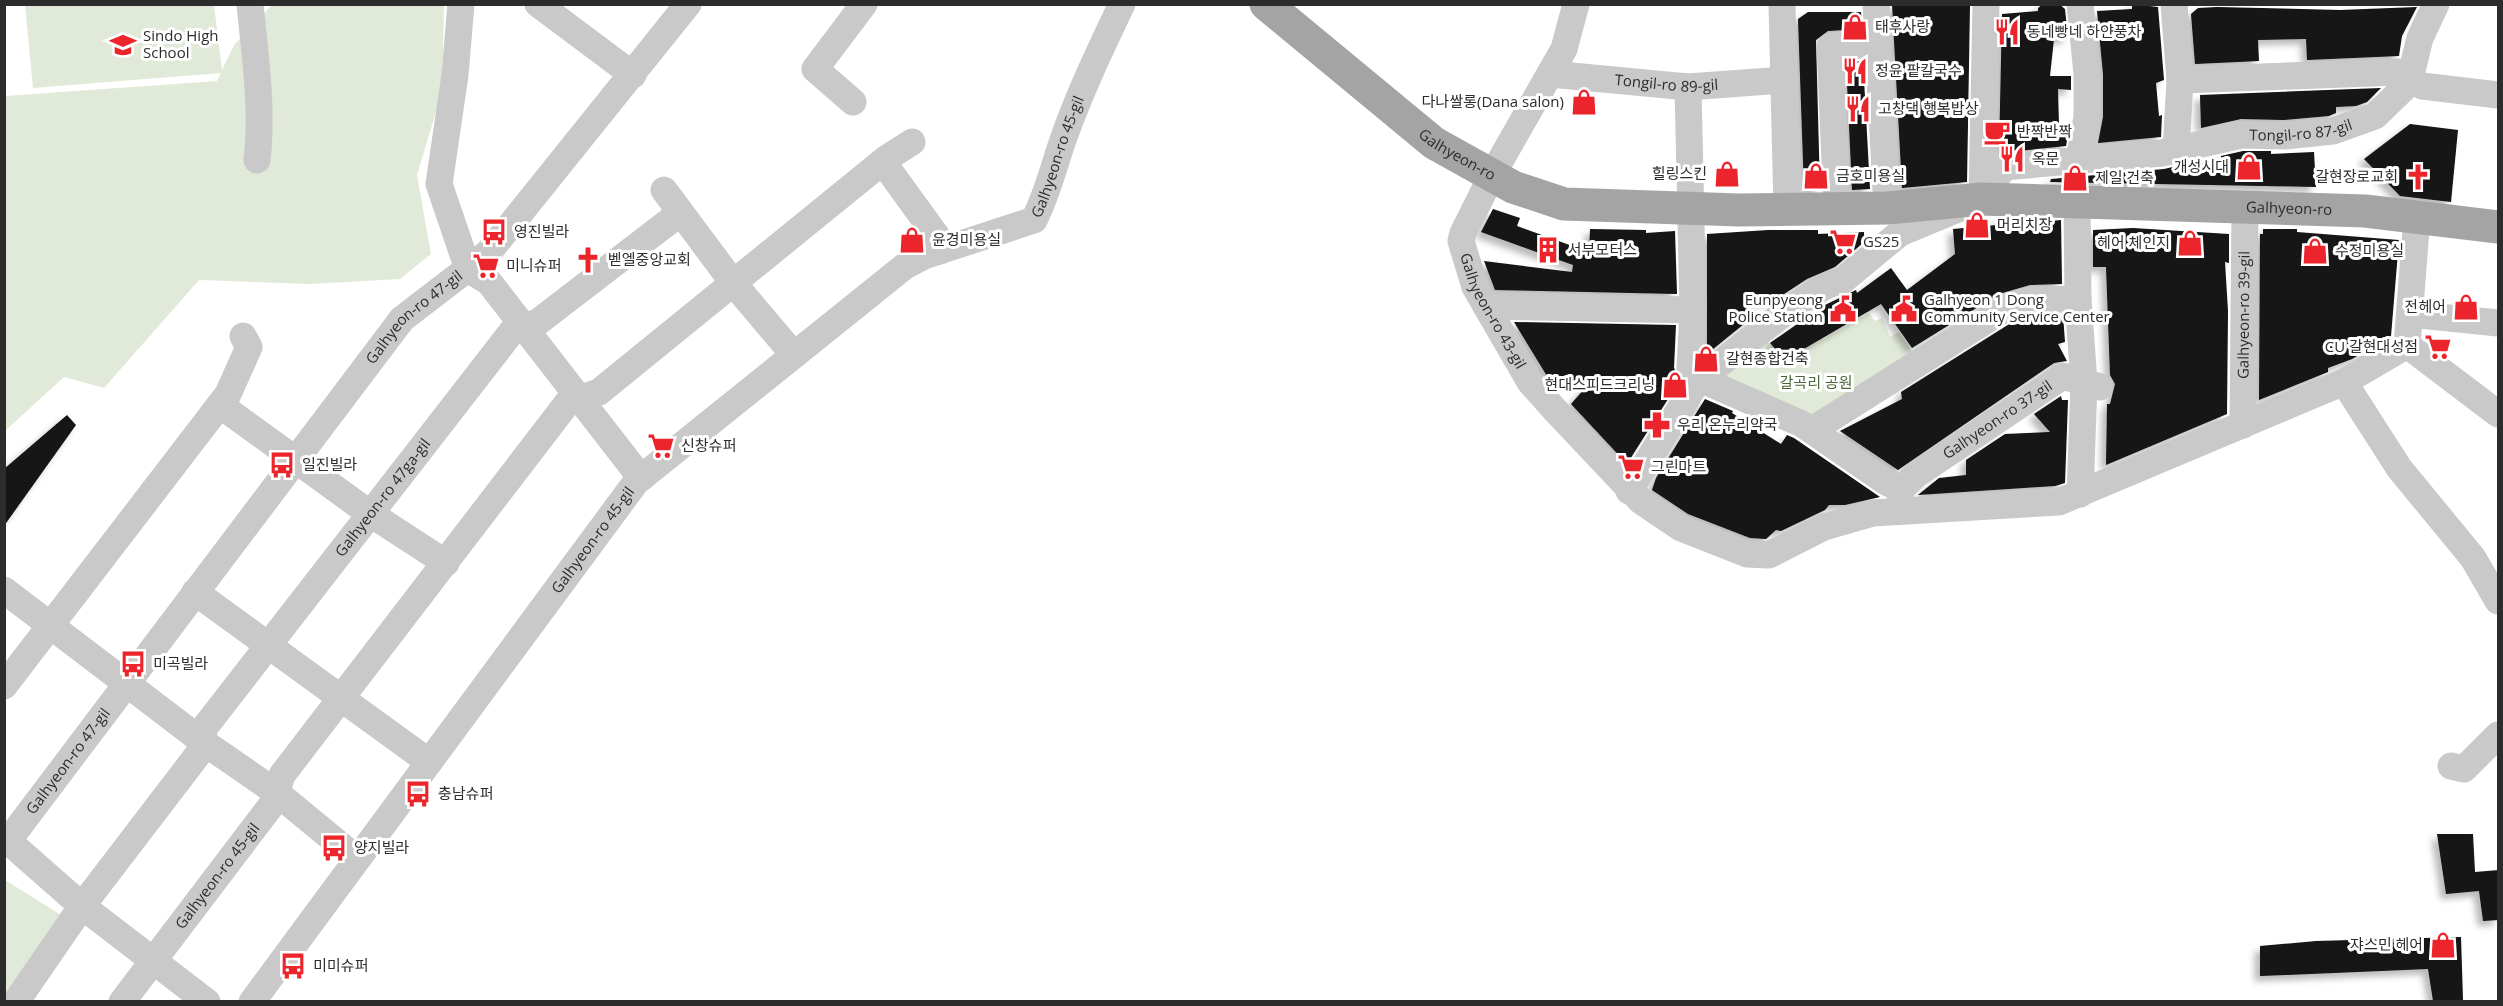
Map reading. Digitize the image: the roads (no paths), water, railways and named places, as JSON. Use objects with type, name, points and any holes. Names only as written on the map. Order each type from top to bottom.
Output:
[{"type":"main road","name":"Galhyeon-ro","points":[[1266,4],[1434,142],[1490,179],[1564,204],[1690,209],[1837,208],[1894,220],[1982,199],[2365,211],[2499,227]]},
{"type":"street","points":[[250,4],[259,96],[260,134],[257,160]]},
{"type":"street","points":[[461,4],[439,184],[468,268],[489,282],[640,478]]},
{"type":"street","points":[[538,4],[633,75]]},
{"type":"street","name":"Galhyeon-ro 47-gil","points":[[82,906],[8,841],[402,319],[488,253],[688,4]]},
{"type":"street","points":[[853,102],[815,69],[864,4]]},
{"type":"street","name":"Galhyeon-ro 45-gil","points":[[252,1002],[640,478],[905,266],[940,251],[1034,220],[1044,201],[1064,137],[1084,87],[1122,4]]},
{"type":"street","points":[[1490,179],[1564,49],[1576,4]]},
{"type":"street","points":[[1782,4],[1787,210]]},
{"type":"street","points":[[1627,489],[1701,376],[1799,304],[1833,282],[1842,281],[1894,220],[1876,4]]},
{"type":"street","points":[[1982,199],[1986,4]]},
{"type":"street","points":[[2079,161],[2087,117],[2087,74],[2080,4]]},
{"type":"street","points":[[2174,4],[2180,80],[2176,151]]},
{"type":"street","name":"Tongil-ro 87-gil","points":[[1982,199],[2004,167],[2176,151],[2241,135],[2285,136],[2333,131],[2375,116],[2410,79],[2420,38],[2436,4]]},
{"type":"street","points":[[1837,208],[1830,47],[1879,44]]},
{"type":"street","points":[[2180,80],[2398,72],[2422,86],[2499,95]]},
{"type":"street","name":"Tongil-ro 89-gil","points":[[1550,74],[1688,87],[1784,80]]},
{"type":"street","points":[[1688,87],[1693,310],[1690,369],[1812,430],[1886,482],[1900,500],[2060,502],[2344,382],[2407,345]]},
{"type":"street","name":"Galhyeon-ro 45-gil","points":[[122,1002],[273,802],[282,775],[568,402],[599,392],[884,162],[912,142]]},
{"type":"street","points":[[884,162],[938,238],[940,251]]},
{"type":"street","name":"Galhyeon-ro 43-gil","points":[[1490,179],[1462,233],[1461,241],[1474,287],[1530,382],[1627,489],[1681,528],[1745,553],[1769,555],[1824,527],[1873,513],[1900,500]]},
{"type":"street","points":[[664,190],[734,284],[794,355]]},
{"type":"street","points":[[2077,202],[2078,299],[2093,385],[2080,494]]},
{"type":"street","name":"Galhyeon-ro 39-gil","points":[[2243,425],[2245,207]]},
{"type":"street","name":"Galhyeon-ro 47ga-gil","points":[[19,1000],[82,906],[199,753],[206,727],[369,513],[513,330],[538,322],[680,213]]},
{"type":"street","points":[[2407,345],[2417,217]]},
{"type":"street","points":[[1812,430],[2004,309],[2034,300],[2078,299]]},
{"type":"street","points":[[1486,306],[1693,310]]},
{"type":"street","points":[[2410,314],[2499,323]]},
{"type":"street","points":[[4,686],[220,405],[249,347],[243,336]]},
{"type":"street","points":[[2407,345],[2499,414]]},
{"type":"street","name":"Galhyeon-ro 37-gil","points":[[1900,500],[1917,474],[2063,376],[2093,385]]},
{"type":"street","points":[[2344,382],[2399,468],[2473,558],[2499,601]]},
{"type":"street","points":[[220,405],[369,513],[446,563]]},
{"type":"street","points":[[4,590],[202,741],[277,793],[357,859]]},
{"type":"street","points":[[195,592],[429,762]]},
{"type":"street","points":[[2451,766],[2464,769],[2499,735]]},
{"type":"street","points":[[82,906],[207,1002]]},
{"type":"place","name":"태후사랑","points":[[1855,27]]},
{"type":"place","name":"동네빵네 하얀풍차","points":[[2007,32]]},
{"type":"place","name":"Sindo High School","points":[[123,45]]},
{"type":"place","name":"정윤 팥칼국수","points":[[1855,71]]},
{"type":"place","name":"다나쌀롱(Dana salon)","points":[[1584,102]]},
{"type":"place","name":"고창댁 행복밥상","points":[[1858,109]]},
{"type":"place","name":"반짝반짝","points":[[1997,132]]},
{"type":"place","name":"옥문","points":[[2012,159]]},
{"type":"place","name":"개성시대","points":[[2249,167]]},
{"type":"place","name":"힐링스킨","points":[[1727,174]]},
{"type":"place","name":"금호미용실","points":[[1816,176]]},
{"type":"place","name":"갈현장로교회","points":[[2418,177]]},
{"type":"place","name":"제일 건축","points":[[2075,178]]},
{"type":"place","name":"머리치장","points":[[1977,225]]},
{"type":"place","name":"영진빌라","points":[[494,232]]},
{"type":"place","name":"윤경미용실","points":[[912,240]]},
{"type":"place","name":"GS25","points":[[1843,242]]},
{"type":"place","name":"헤어 체인지","points":[[2190,243]]},
{"type":"place","name":"서부모터스","points":[[1548,250]]},
{"type":"place","name":"수정미용실","points":[[2315,251]]},
{"type":"place","name":"벧엘중앙교회","points":[[588,260]]},
{"type":"place","name":"미니슈퍼","points":[[486,266]]},
{"type":"place","name":"전헤어","points":[[2466,307]]},
{"type":"place","name":"Eunpyeong Police Station","points":[[1843,309]]},
{"type":"place","name":"Galhyeon 1 Dong Community Service Center","points":[[1904,309]]},
{"type":"place","name":"CU 갈현대성점","points":[[2438,347]]},
{"type":"place","name":"갈현종합건축","points":[[1706,359]]},
{"type":"place","name":"현대스피드크리닝","points":[[1675,385]]},
{"type":"place","name":"우리 온누리약국","points":[[1657,425]]},
{"type":"place","name":"신창슈퍼","points":[[661,446]]},
{"type":"place","name":"일진빌라","points":[[282,465]]},
{"type":"place","name":"그린마트","points":[[1631,467]]},
{"type":"place","name":"미곡빌라","points":[[133,664]]},
{"type":"place","name":"충남슈퍼","points":[[418,794]]},
{"type":"place","name":"양지빌라","points":[[334,848]]},
{"type":"place","name":"쟈스민 헤어","points":[[2443,945]]},
{"type":"place","name":"미미슈퍼","points":[[293,966]]},
{"type":"park label","name":"갈곡리 공원","points":[[1816,383]]}]
